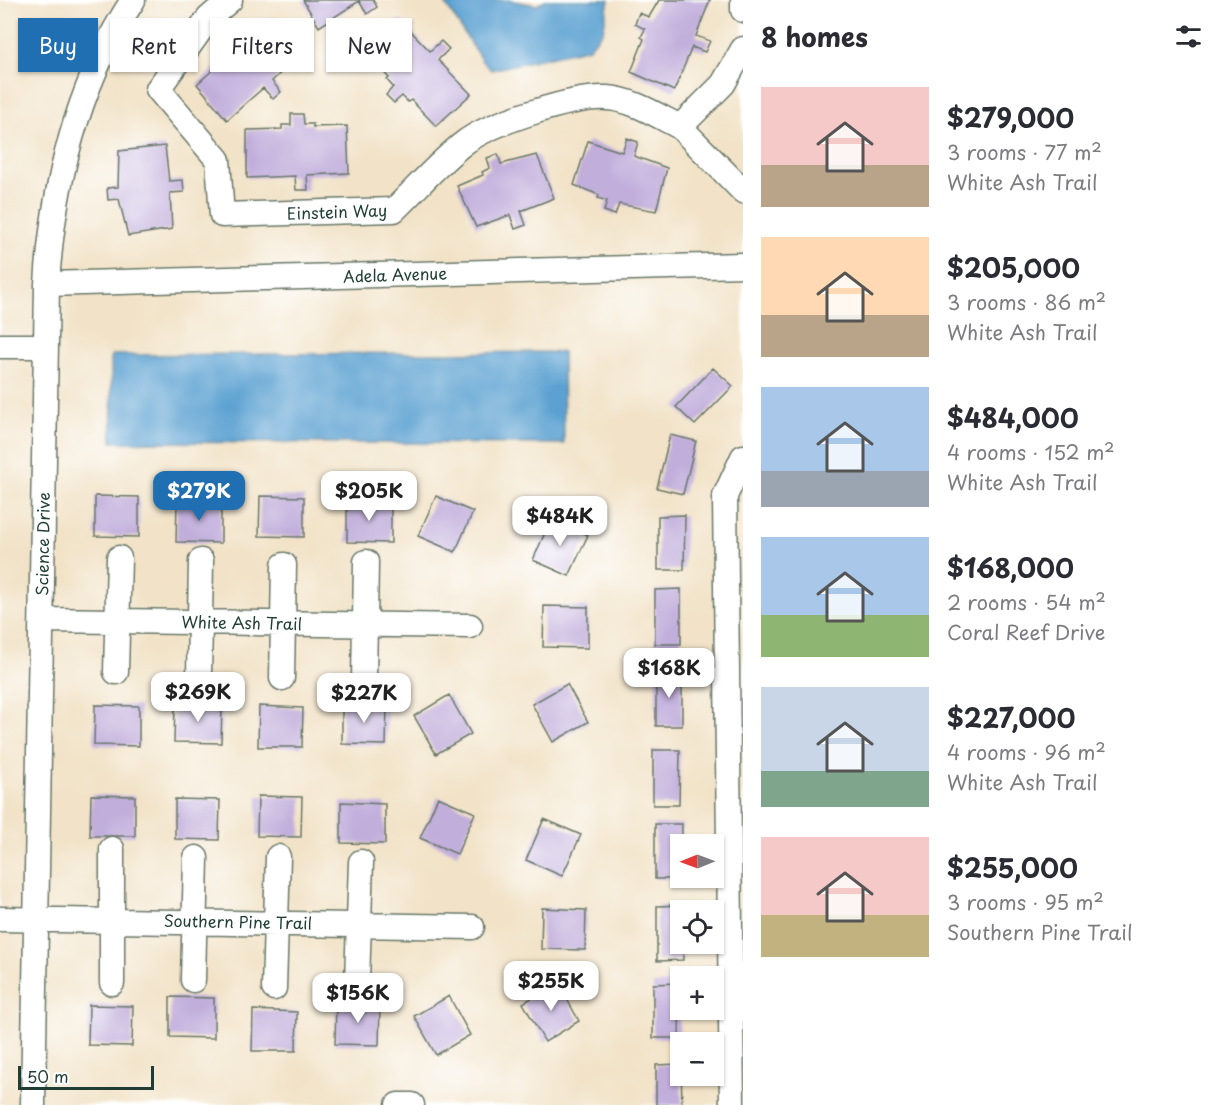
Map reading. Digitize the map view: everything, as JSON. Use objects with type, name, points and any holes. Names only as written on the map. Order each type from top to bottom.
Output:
[{"type":"street","name":"Science Drive","points":[[33,1105],[47,284],[51,228],[61,177],[88,85],[133,0]]},
{"type":"street","name":"Einstein Way","points":[[230,0],[209,18],[158,89],[218,160],[222,215],[394,210],[462,144],[481,131],[573,101],[608,98],[632,104],[680,127]]},
{"type":"street","points":[[742,0],[743,10]]},
{"type":"street","points":[[743,49],[723,84],[680,127],[743,191]]},
{"type":"street","name":"Adela Avenue","points":[[47,284],[743,265]]},
{"type":"street","points":[[0,346],[46,346]]},
{"type":"street","points":[[732,1105],[725,496],[743,457]]},
{"type":"street","points":[[116,672],[119,558]]},
{"type":"street","points":[[199,677],[201,561]]},
{"type":"street","points":[[364,680],[366,562]]},
{"type":"street","points":[[282,678],[284,565]]},
{"type":"street","name":"White Ash Trail","points":[[42,620],[470,626]]},
{"type":"street","points":[[112,849],[112,983]]},
{"type":"street","points":[[274,988],[278,857]]},
{"type":"street","points":[[193,980],[196,858]]},
{"type":"street","points":[[357,981],[361,862]]},
{"type":"street","name":"Southern Pine Trail","points":[[0,919],[472,927]]},
{"type":"street","points":[[398,1105],[412,1105]]},
{"type":"water","points":[[443,0],[508,0],[537,5],[545,0],[609,0],[603,31],[589,48],[491,70],[482,61]]},
{"type":"water","points":[[563,352],[564,444],[112,442],[111,355]]},
{"type":"building","points":[[303,0],[373,0],[377,7],[367,14],[359,1],[333,18],[326,18],[326,22],[319,27]]},
{"type":"building","points":[[659,0],[710,0],[696,36],[710,41],[705,52],[692,47],[674,91],[631,72],[644,39],[641,37],[645,29],[635,24],[639,13],[649,17]]},
{"type":"building","points":[[412,32],[430,51],[441,41],[449,49],[438,60],[471,94],[436,126],[411,100],[408,102],[402,96],[394,103],[386,95],[393,87],[387,80],[389,78],[384,72],[412,72]]},
{"type":"building","points":[[210,72],[282,72],[272,81],[281,92],[273,99],[263,88],[227,120],[197,84]]},
{"type":"building","points":[[291,114],[303,114],[304,124],[313,124],[313,127],[347,126],[349,173],[307,175],[308,190],[296,190],[295,176],[247,178],[247,130],[282,129],[282,125],[291,125]]},
{"type":"building","points":[[627,138],[638,142],[634,156],[667,168],[656,211],[619,204],[615,215],[604,211],[607,201],[598,198],[599,195],[574,185],[588,141],[622,152]]},
{"type":"building","points":[[165,146],[169,181],[183,180],[184,192],[170,193],[172,229],[128,236],[119,199],[108,200],[107,188],[118,187],[119,151]]},
{"type":"building","points":[[498,154],[501,164],[537,155],[554,198],[521,211],[526,225],[515,229],[510,215],[476,227],[457,186],[483,175],[482,172],[490,168],[487,158]]},
{"type":"building","points":[[713,368],[733,386],[695,425],[676,407]]},
{"type":"building","points":[[670,435],[696,441],[683,494],[657,488]]},
{"type":"building","points":[[95,496],[139,497],[139,537],[95,536]]},
{"type":"building","points":[[260,496],[304,497],[304,537],[259,536]]},
{"type":"building","points":[[436,496],[473,512],[455,552],[418,536]]},
{"type":"building","points":[[177,501],[221,502],[221,543],[176,542]]},
{"type":"building","points":[[347,501],[391,503],[391,543],[347,542]]},
{"type":"building","points":[[685,515],[684,570],[658,570],[658,516]]},
{"type":"building","points":[[551,519],[588,535],[569,576],[533,560]]},
{"type":"building","points":[[681,589],[681,644],[655,644],[655,590]]},
{"type":"building","points":[[544,606],[588,607],[588,648],[543,647]]},
{"type":"building","points":[[682,671],[682,726],[656,726],[656,672]]},
{"type":"building","points":[[567,684],[588,722],[553,742],[532,704]]},
{"type":"building","points":[[449,695],[471,734],[436,754],[414,716]]},
{"type":"building","points":[[175,704],[222,705],[221,743],[174,742]]},
{"type":"building","points":[[342,704],[387,705],[386,745],[342,744]]},
{"type":"building","points":[[95,705],[139,706],[139,746],[94,745]]},
{"type":"building","points":[[259,706],[303,708],[302,747],[258,747]]},
{"type":"building","points":[[653,750],[680,750],[679,805],[653,805]]},
{"type":"building","points":[[91,795],[135,796],[135,836],[90,836]]},
{"type":"building","points":[[258,796],[302,797],[301,837],[257,836]]},
{"type":"building","points":[[438,797],[475,813],[457,854],[420,838]]},
{"type":"building","points":[[175,799],[220,800],[219,840],[175,839]]},
{"type":"building","points":[[341,802],[385,804],[385,844],[341,843]]},
{"type":"building","points":[[544,819],[581,835],[562,876],[526,860]]},
{"type":"building","points":[[655,824],[682,824],[682,834],[670,834],[670,879],[655,879]]},
{"type":"building","points":[[657,906],[670,906],[670,954],[683,954],[683,960],[657,961]]},
{"type":"building","points":[[542,908],[586,910],[585,950],[541,949]]},
{"type":"building","points":[[558,983],[579,1021],[545,1042],[523,1003]]},
{"type":"building","points":[[670,983],[670,1020],[679,1020],[679,1032],[670,1032],[670,1038],[653,1038],[653,984]]},
{"type":"building","points":[[449,996],[470,1035],[436,1055],[414,1016]]},
{"type":"building","points":[[170,997],[214,998],[214,1038],[170,1037]]},
{"type":"building","points":[[336,1004],[380,1005],[379,1045],[335,1044]]},
{"type":"building","points":[[89,1005],[133,1006],[132,1046],[88,1045]]},
{"type":"building","points":[[253,1010],[297,1012],[296,1051],[252,1051]]},
{"type":"building","points":[[670,1064],[670,1086],[682,1086],[682,1105],[656,1105],[656,1065]]}]
